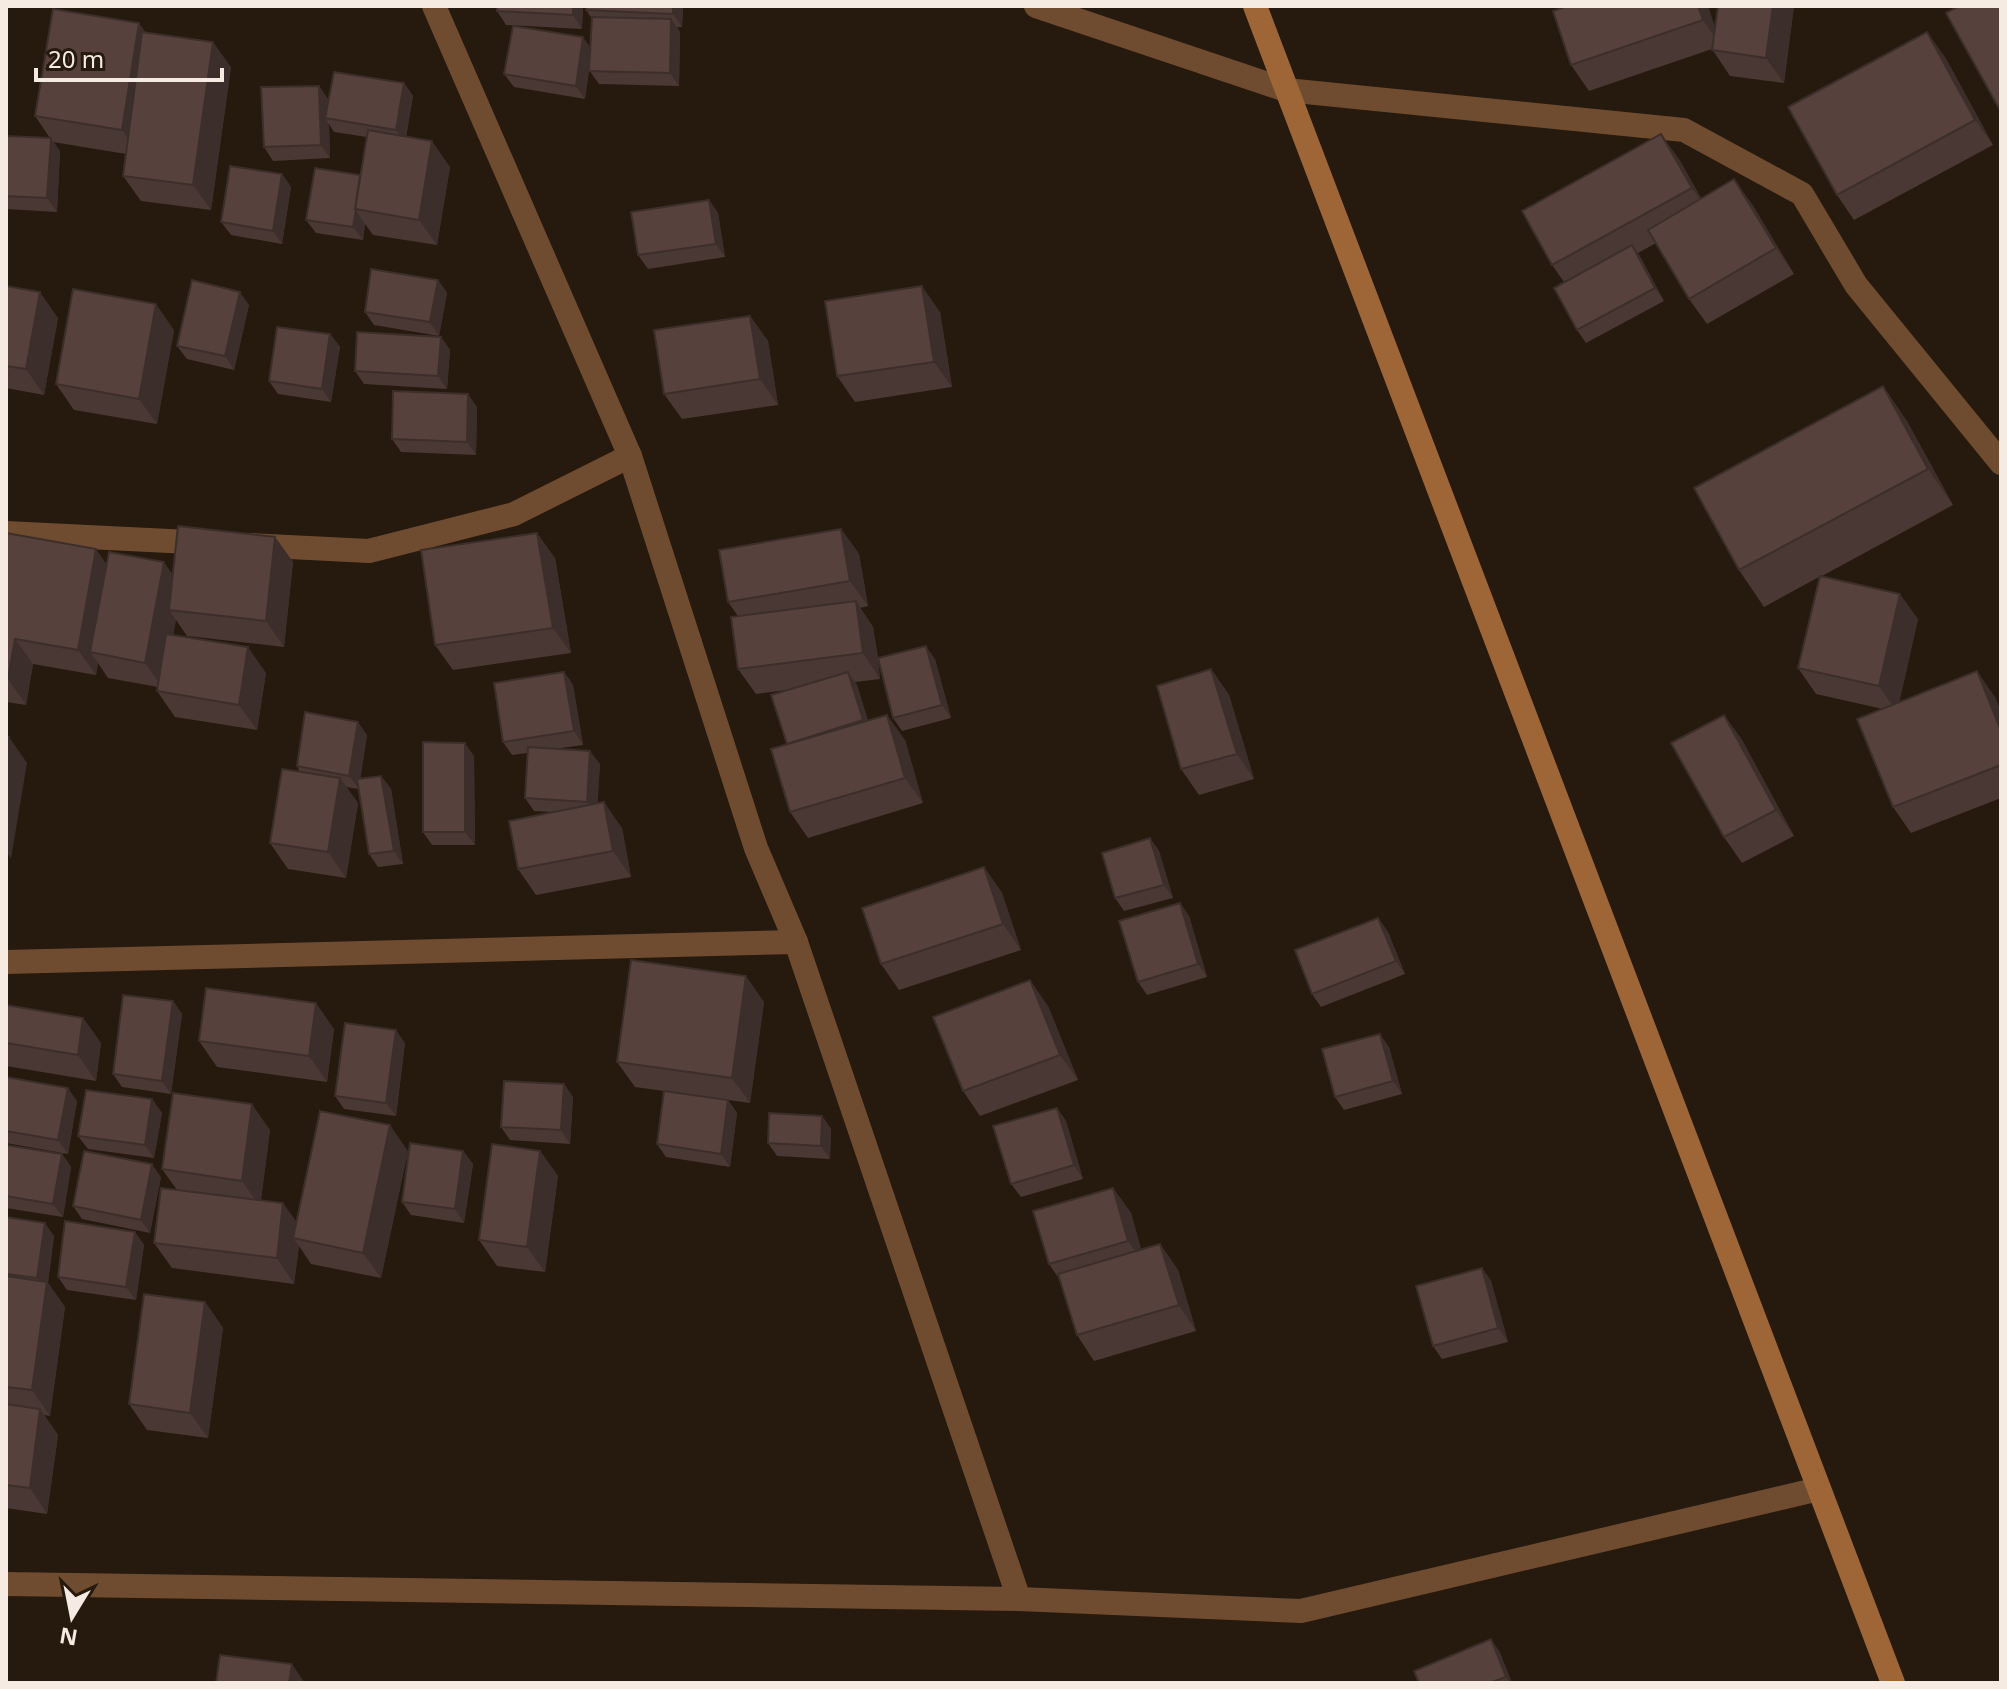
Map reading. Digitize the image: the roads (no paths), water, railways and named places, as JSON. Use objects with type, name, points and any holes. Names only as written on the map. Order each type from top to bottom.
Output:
[{"type":"main road","points":[[1255,6],[1893,1683]]},
{"type":"street","points":[[434,6],[630,456],[756,848],[796,942],[1019,1599]]},
{"type":"street","points":[[1036,6],[1286,90],[1684,130],[1802,194],[1856,285],[2001,463]]},
{"type":"street","points":[[6,533],[369,551],[514,514],[630,456]]},
{"type":"street","points":[[6,962],[796,942]]},
{"type":"street","points":[[6,1584],[1019,1599],[1301,1611],[1819,1489]]}]
